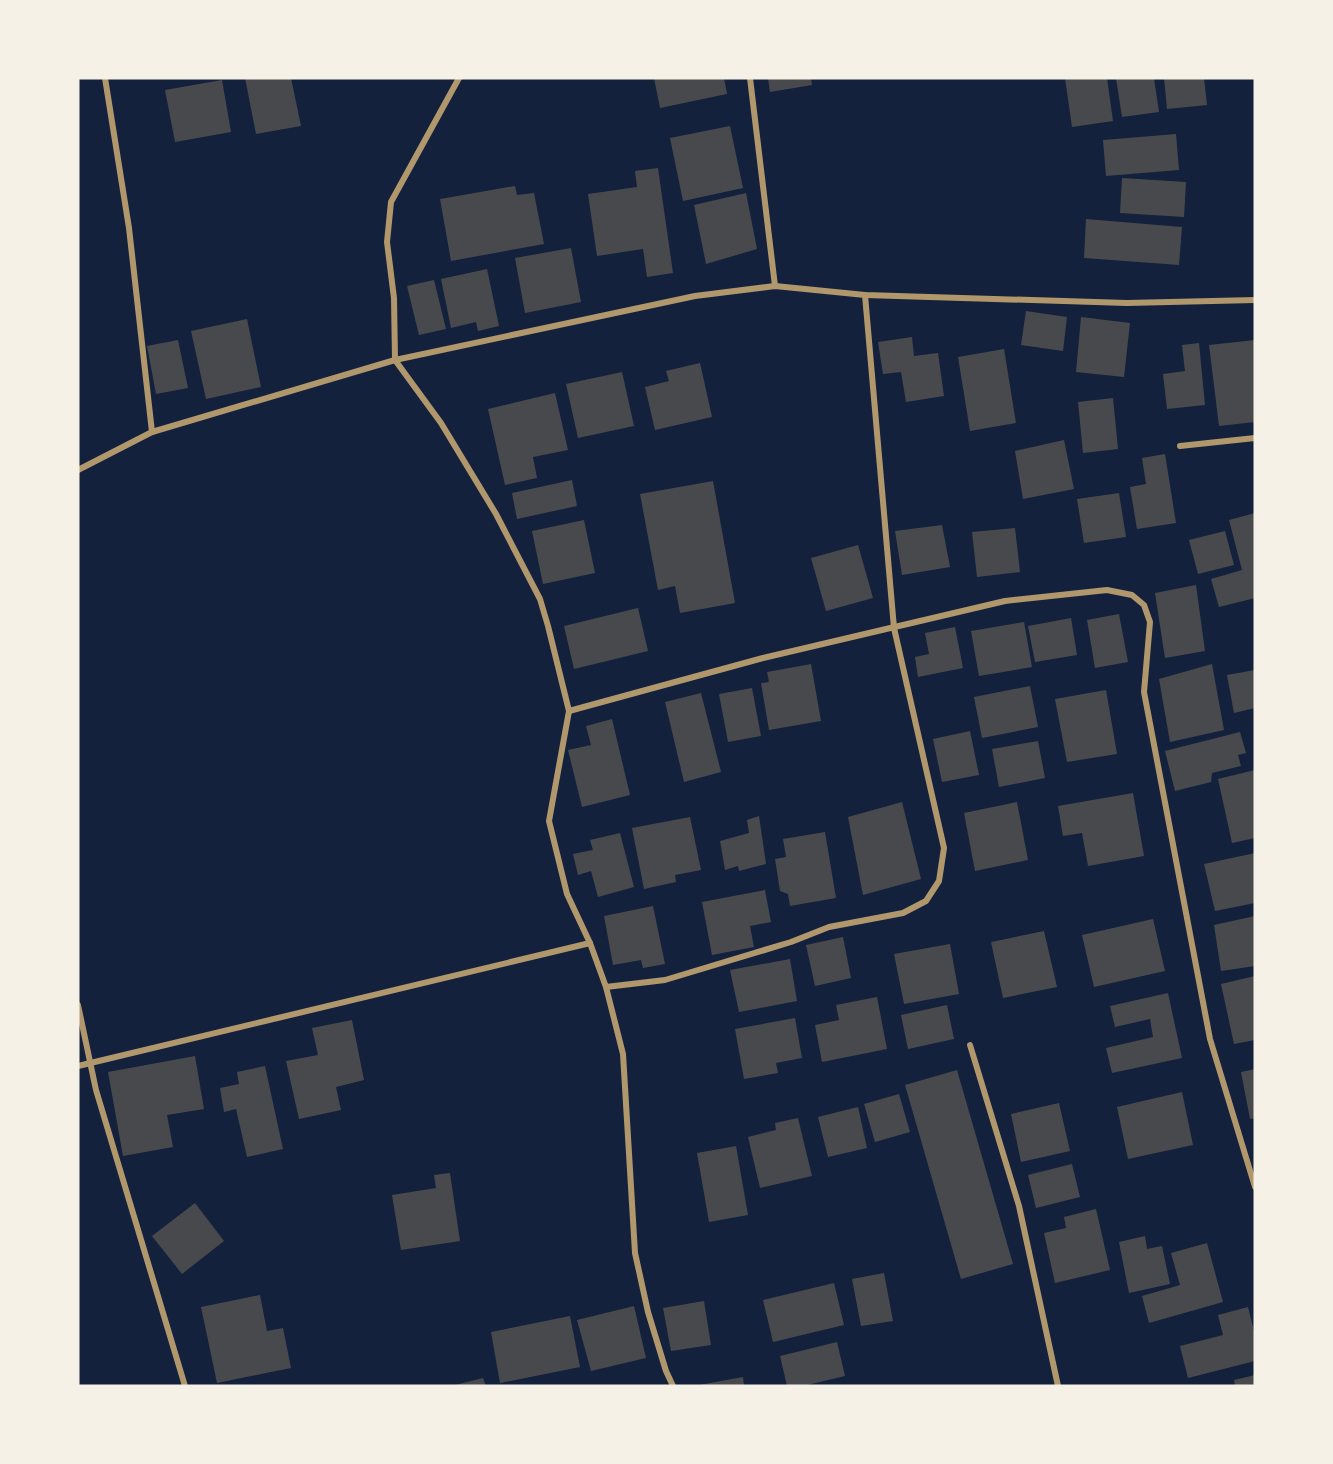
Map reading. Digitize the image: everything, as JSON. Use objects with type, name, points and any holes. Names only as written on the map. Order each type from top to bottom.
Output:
[{"type":"street","points":[[105,78],[129,228],[152,432]]},
{"type":"street","points":[[459,78],[391,202],[387,242],[394,298],[395,360],[441,423],[496,514],[540,598],[548,626],[569,711],[549,821],[567,894],[590,943],[606,987],[623,1054],[635,1253],[648,1312],[666,1371],[673,1386]]},
{"type":"street","points":[[750,78],[775,286]]},
{"type":"street","points":[[78,470],[152,432],[395,360],[695,296],[775,286],[865,295],[1127,303],[1255,300]]},
{"type":"street","points":[[606,987],[665,980],[791,942],[829,927],[903,913],[926,901],[939,881],[944,848],[894,628],[865,295]]},
{"type":"street","points":[[1180,446],[1255,438]]},
{"type":"street","points":[[569,711],[763,658],[1005,601],[1107,590],[1132,595],[1144,605],[1150,622],[1144,692],[1210,1039],[1255,1187]]},
{"type":"street","points":[[78,1066],[590,943]]},
{"type":"street","points":[[78,1005],[99,1101],[185,1386]]},
{"type":"street","points":[[970,1045],[1019,1206],[1058,1386]]},
{"type":"building","points":[[245,78],[291,78],[301,126],[256,134]]},
{"type":"building","points":[[654,78],[724,78],[727,94],[660,108]]},
{"type":"building","points":[[768,78],[811,78],[812,85],[770,92]]},
{"type":"building","points":[[1065,78],[1107,78],[1113,121],[1072,127]]},
{"type":"building","points":[[1116,78],[1154,78],[1159,112],[1122,117]]},
{"type":"building","points":[[1164,78],[1204,78],[1207,105],[1167,109]]},
{"type":"building","points":[[222,80],[231,132],[175,142],[165,90]]},
{"type":"building","points":[[730,126],[743,188],[683,201],[670,138]]},
{"type":"building","points":[[1176,134],[1179,170],[1106,176],[1103,140]]},
{"type":"building","points":[[658,168],[673,273],[647,277],[643,249],[597,256],[588,194],[637,187],[635,171]]},
{"type":"building","points":[[1122,178],[1186,182],[1184,217],[1120,213]]},
{"type":"building","points":[[515,186],[517,195],[534,193],[544,244],[451,261],[440,199]]},
{"type":"building","points":[[746,193],[757,249],[706,264],[694,205]]},
{"type":"building","points":[[1086,219],[1182,227],[1179,265],[1084,258]]},
{"type":"building","points":[[571,248],[581,302],[525,313],[515,258]]},
{"type":"building","points":[[487,269],[499,326],[478,331],[476,322],[451,328],[441,279]]},
{"type":"building","points":[[434,280],[446,329],[419,335],[407,286]]},
{"type":"building","points":[[1026,311],[1067,317],[1063,351],[1021,345]]},
{"type":"building","points":[[1081,317],[1130,323],[1124,377],[1076,372]]},
{"type":"building","points":[[247,319],[261,387],[206,399],[191,331]]},
{"type":"building","points":[[912,337],[914,356],[938,353],[944,396],[906,402],[901,372],[883,374],[878,342]]},
{"type":"building","points":[[178,340],[188,388],[156,394],[147,346]]},
{"type":"building","points":[[1255,340],[1255,422],[1219,426],[1209,345]]},
{"type":"building","points":[[1199,343],[1205,405],[1167,409],[1163,374],[1185,371],[1182,345]]},
{"type":"building","points":[[1004,349],[1016,423],[970,431],[958,357]]},
{"type":"building","points":[[700,363],[712,417],[655,430],[645,387],[669,381],[666,371]]},
{"type":"building","points":[[622,372],[634,426],[578,438],[566,384]]},
{"type":"building","points":[[555,393],[568,450],[533,457],[537,478],[505,485],[488,409]]},
{"type":"building","points":[[1113,398],[1118,449],[1083,453],[1078,402]]},
{"type":"building","points":[[1064,440],[1074,489],[1023,499],[1015,451]]},
{"type":"building","points":[[1165,454],[1176,523],[1137,529],[1130,487],[1146,484],[1142,458]]},
{"type":"building","points":[[572,480],[577,506],[517,519],[512,493]]},
{"type":"building","points":[[713,481],[735,603],[680,613],[675,586],[658,590],[640,494]]},
{"type":"building","points":[[1119,493],[1126,537],[1084,543],[1077,499]]},
{"type":"building","points":[[1255,513],[1255,598],[1219,607],[1211,579],[1242,570],[1229,520]]},
{"type":"building","points":[[584,520],[595,573],[543,584],[532,531]]},
{"type":"building","points":[[942,525],[950,567],[902,575],[895,531]]},
{"type":"building","points":[[1015,528],[1020,572],[977,577],[972,532]]},
{"type":"building","points":[[1225,531],[1234,565],[1198,574],[1189,540]]},
{"type":"building","points":[[858,545],[873,598],[826,611],[811,558]]},
{"type":"building","points":[[1196,585],[1205,651],[1165,658],[1155,593]]},
{"type":"building","points":[[638,608],[648,651],[574,669],[564,626]]},
{"type":"building","points":[[1119,614],[1128,662],[1095,668],[1087,620]]},
{"type":"building","points":[[1071,618],[1077,655],[1035,662],[1028,626]]},
{"type":"building","points":[[1024,622],[1032,667],[979,676],[971,631]]},
{"type":"building","points":[[955,627],[963,668],[918,677],[915,657],[929,654],[925,633]]},
{"type":"building","points":[[811,664],[821,721],[769,730],[761,683],[769,682],[767,672]]},
{"type":"building","points":[[1212,664],[1224,730],[1170,742],[1159,679]]},
{"type":"building","points":[[1255,670],[1255,708],[1234,713],[1227,675]]},
{"type":"building","points":[[1030,686],[1038,727],[982,738],[974,697]]},
{"type":"building","points":[[752,688],[761,736],[728,742],[719,694]]},
{"type":"building","points":[[1106,690],[1117,754],[1067,762],[1055,699]]},
{"type":"building","points":[[701,693],[721,772],[684,782],[665,702]]},
{"type":"building","points":[[612,719],[630,795],[582,807],[568,750],[591,745],[586,726]]},
{"type":"building","points":[[970,731],[979,775],[942,782],[933,739]]},
{"type":"building","points":[[1240,732],[1246,753],[1238,755],[1241,766],[1212,773],[1211,782],[1175,791],[1165,751]]},
{"type":"building","points":[[1038,741],[1045,778],[999,787],[992,749]]},
{"type":"building","points":[[1255,770],[1255,838],[1232,843],[1218,779]]},
{"type":"building","points":[[1133,793],[1144,856],[1088,866],[1082,833],[1063,836],[1058,806]]},
{"type":"building","points":[[902,802],[921,879],[863,895],[848,817]]},
{"type":"building","points":[[1017,802],[1028,860],[975,871],[964,813]]},
{"type":"building","points":[[759,816],[766,864],[739,871],[738,866],[725,870],[720,841],[749,833],[747,820]]},
{"type":"building","points":[[690,817],[701,870],[675,875],[676,882],[644,889],[632,828]]},
{"type":"building","points":[[825,832],[836,898],[790,906],[788,894],[780,891],[775,859],[786,857],[783,839]]},
{"type":"building","points":[[620,833],[634,887],[598,897],[591,871],[578,875],[573,854],[593,850],[590,840]]},
{"type":"building","points":[[1255,853],[1255,903],[1215,911],[1204,864]]},
{"type":"building","points":[[765,890],[771,922],[750,926],[754,947],[712,955],[702,902]]},
{"type":"building","points":[[653,906],[665,964],[643,968],[641,960],[613,965],[604,916]]},
{"type":"building","points":[[1255,916],[1255,966],[1221,971],[1214,925]]},
{"type":"building","points":[[1153,919],[1165,971],[1094,987],[1082,935]]},
{"type":"building","points":[[1044,931],[1057,987],[1003,998],[991,942]]},
{"type":"building","points":[[843,937],[851,978],[815,986],[806,945]]},
{"type":"building","points":[[950,944],[959,994],[904,1004],[894,954]]},
{"type":"building","points":[[790,959],[797,1001],[739,1012],[730,970]]},
{"type":"building","points":[[1255,976],[1255,1040],[1234,1044],[1221,984]]},
{"type":"building","points":[[1168,993],[1182,1058],[1112,1073],[1106,1048],[1153,1037],[1150,1019],[1115,1027],[1110,1006]]},
{"type":"building","points":[[877,997],[887,1049],[822,1062],[815,1025],[839,1020],[836,1005]]},
{"type":"building","points":[[947,1005],[954,1039],[908,1049],[901,1015]]},
{"type":"building","points":[[795,1018],[802,1058],[776,1063],[778,1073],[744,1079],[735,1029]]},
{"type":"building","points":[[352,1020],[364,1080],[336,1087],[341,1110],[299,1119],[286,1061],[318,1055],[312,1028]]},
{"type":"building","points":[[195,1056],[204,1109],[167,1115],[173,1147],[123,1156],[108,1072]]},
{"type":"building","points":[[265,1066],[283,1149],[247,1157],[236,1109],[224,1112],[220,1088],[239,1084],[237,1072]]},
{"type":"building","points":[[1255,1069],[1255,1118],[1250,1119],[1241,1072]]},
{"type":"building","points":[[957,1070],[1013,1264],[961,1279],[905,1085]]},
{"type":"building","points":[[1182,1092],[1193,1145],[1128,1159],[1117,1107]]},
{"type":"building","points":[[899,1094],[910,1132],[875,1142],[864,1104]]},
{"type":"building","points":[[1059,1103],[1070,1151],[1021,1162],[1011,1114]]},
{"type":"building","points":[[858,1107],[867,1148],[828,1157],[818,1117]]},
{"type":"building","points":[[798,1118],[812,1176],[760,1188],[748,1137],[776,1130],[775,1123]]},
{"type":"building","points":[[736,1146],[748,1215],[709,1222],[697,1153]]},
{"type":"building","points":[[1072,1164],[1080,1197],[1036,1208],[1028,1175]]},
{"type":"building","points":[[450,1173],[460,1241],[401,1250],[392,1195],[436,1188],[434,1175]]},
{"type":"building","points":[[195,1203],[224,1241],[182,1274],[152,1236]]},
{"type":"building","points":[[1096,1209],[1110,1270],[1055,1283],[1044,1233],[1066,1228],[1064,1217]]},
{"type":"building","points":[[1145,1236],[1147,1249],[1162,1246],[1170,1284],[1129,1293],[1119,1242]]},
{"type":"building","points":[[1207,1243],[1223,1302],[1149,1323],[1142,1296],[1180,1285],[1171,1253]]},
{"type":"building","points":[[884,1273],[893,1321],[861,1326],[852,1279]]},
{"type":"building","points":[[834,1283],[844,1325],[773,1342],[763,1300]]},
{"type":"building","points":[[260,1295],[267,1331],[283,1328],[291,1368],[217,1383],[201,1307]]},
{"type":"building","points":[[704,1301],[711,1345],[671,1351],[663,1308]]},
{"type":"building","points":[[634,1306],[646,1358],[591,1371],[577,1320]]},
{"type":"building","points":[[1248,1307],[1255,1335],[1255,1361],[1188,1378],[1180,1346],[1223,1335],[1218,1315]]},
{"type":"building","points":[[570,1316],[580,1367],[500,1383],[491,1332]]},
{"type":"building","points":[[837,1342],[845,1376],[803,1386],[787,1386],[780,1356]]},
{"type":"building","points":[[1255,1375],[1255,1386],[1235,1386],[1234,1380]]},
{"type":"building","points":[[743,1377],[744,1386],[699,1386],[699,1385]]},
{"type":"building","points":[[483,1378],[486,1386],[455,1386],[455,1385]]}]
